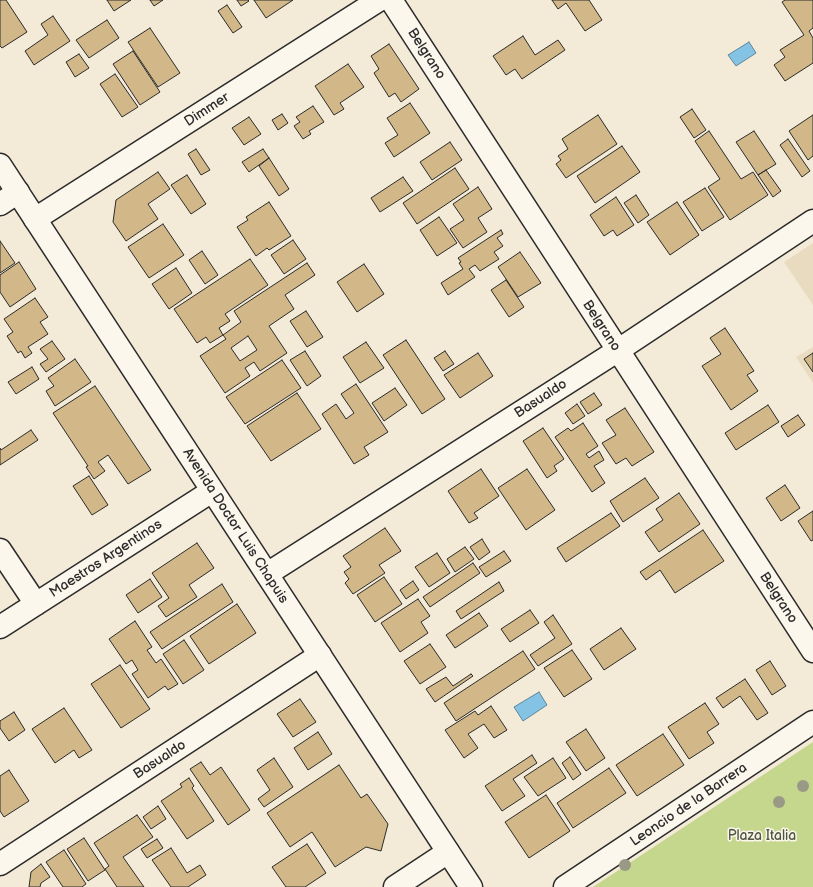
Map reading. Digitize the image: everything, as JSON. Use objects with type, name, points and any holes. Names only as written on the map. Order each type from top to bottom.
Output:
[{"type":"street","name":"Dimmer","points":[[36,219],[380,0]]},
{"type":"street","name":"Belgrano","points":[[391,0],[617,351],[813,651]]},
{"type":"street","name":"Avenida Doctor Luis Chapuis","points":[[0,165],[471,887]]},
{"type":"street","points":[[0,204],[18,192]]},
{"type":"street","name":"Basualdo","points":[[267,574],[617,351],[813,221]]},
{"type":"street","name":"Maestros Argentinos","points":[[0,627],[212,491]]},
{"type":"street","points":[[0,550],[36,604]]},
{"type":"street","name":"Basualdo","points":[[0,864],[320,655]]},
{"type":"street","name":"Leoncio de la Barrera","points":[[566,887],[813,722]]},
{"type":"street","points":[[395,887],[448,852]]},
{"type":"shaded area","points":[[813,243],[813,305],[784,262]]},
{"type":"shaded area","points":[[813,347],[813,383],[796,357]]},
{"type":"green space","name":"Plaza Italia","points":[[813,742],[813,887],[593,887]]},
{"type":"water","points":[[749,42],[756,53],[736,66],[728,55]]},
{"type":"water","points":[[539,692],[547,705],[523,721],[514,707]]},
{"type":"building","points":[[0,0],[6,0],[27,32],[2,48],[0,46]]},
{"type":"building","points":[[107,0],[131,0],[114,11]]},
{"type":"building","points":[[150,0],[163,0],[154,6]]},
{"type":"building","points":[[237,0],[248,0],[249,1],[241,6]]},
{"type":"building","points":[[254,0],[293,0],[266,18]]},
{"type":"building","points":[[552,0],[589,0],[602,20],[585,31],[566,3],[558,9]]},
{"type":"building","points":[[785,0],[813,0],[813,28],[809,31],[813,38],[813,63],[785,81],[774,65],[785,57],[780,50],[804,35],[782,2]]},
{"type":"building","points":[[227,5],[242,27],[233,33],[218,11]]},
{"type":"building","points":[[53,16],[70,41],[34,65],[25,51],[48,35],[41,24]]},
{"type":"building","points":[[107,20],[119,38],[89,58],[76,40]]},
{"type":"building","points":[[150,28],[180,73],[158,87],[128,42]]},
{"type":"building","points":[[523,36],[535,55],[558,40],[565,50],[522,79],[515,69],[506,75],[493,56]]},
{"type":"building","points":[[389,44],[419,89],[401,102],[395,93],[389,97],[374,73],[379,69],[371,56]]},
{"type":"building","points":[[133,51],[160,92],[140,105],[113,64]]},
{"type":"building","points":[[79,54],[89,68],[75,77],[66,62]]},
{"type":"building","points":[[348,64],[364,87],[340,103],[344,109],[334,115],[315,86]]},
{"type":"building","points":[[115,74],[138,107],[122,117],[100,84]]},
{"type":"building","points":[[410,103],[430,133],[394,157],[385,143],[398,135],[387,118]]},
{"type":"building","points":[[313,106],[324,122],[309,131],[311,134],[303,139],[294,126],[300,122],[296,117]]},
{"type":"building","points":[[692,109],[706,130],[694,138],[680,117]]},
{"type":"building","points":[[282,114],[288,123],[278,130],[272,120]]},
{"type":"building","points":[[598,115],[617,144],[566,178],[556,164],[561,160],[558,156],[568,149],[562,139]]},
{"type":"building","points":[[813,115],[813,156],[808,160],[789,131]]},
{"type":"building","points":[[249,117],[261,134],[244,145],[232,128]]},
{"type":"building","points":[[709,131],[741,179],[753,172],[768,195],[730,220],[708,187],[720,179],[695,141]]},
{"type":"building","points":[[754,131],[776,164],[758,175],[736,142]]},
{"type":"building","points":[[788,139],[810,171],[802,177],[780,145]]},
{"type":"building","points":[[450,142],[462,160],[432,180],[420,162]]},
{"type":"building","points":[[622,146],[640,172],[595,203],[577,176]]},
{"type":"building","points":[[196,149],[210,170],[201,175],[188,154]]},
{"type":"building","points":[[263,149],[269,158],[249,172],[242,162]]},
{"type":"building","points":[[269,158],[289,189],[279,196],[259,166]]},
{"type":"building","points":[[455,168],[469,189],[417,224],[403,203]]},
{"type":"building","points":[[766,170],[781,191],[773,197],[758,175]]},
{"type":"building","points":[[158,172],[170,189],[148,204],[158,219],[126,241],[113,222],[116,200]]},
{"type":"building","points":[[187,175],[206,204],[191,214],[171,185]]},
{"type":"building","points":[[403,177],[413,191],[380,212],[371,198]]},
{"type":"building","points":[[478,187],[492,209],[478,218],[487,232],[463,248],[450,229],[464,220],[453,204]]},
{"type":"building","points":[[705,188],[724,217],[702,231],[683,202]]},
{"type":"building","points":[[636,195],[649,215],[638,223],[624,203]]},
{"type":"building","points":[[616,197],[634,225],[617,236],[613,230],[604,236],[590,215]]},
{"type":"building","points":[[269,202],[291,236],[269,250],[267,248],[256,256],[237,227],[248,220],[246,217]]},
{"type":"building","points":[[677,202],[699,235],[670,255],[647,222]]},
{"type":"building","points":[[439,217],[457,243],[437,256],[420,230]]},
{"type":"building","points":[[163,224],[184,255],[149,278],[128,247]]},
{"type":"building","points":[[501,230],[503,234],[497,238],[503,246],[494,252],[499,259],[480,271],[475,265],[469,269],[475,277],[448,295],[441,283],[463,269],[458,258]]},
{"type":"building","points":[[293,240],[306,259],[284,274],[271,255]]},
{"type":"building","points":[[0,241],[15,263],[0,273]]},
{"type":"building","points":[[202,251],[218,275],[205,284],[189,260]]},
{"type":"building","points":[[520,252],[541,283],[518,297],[498,267]]},
{"type":"building","points":[[250,259],[268,285],[225,314],[230,321],[219,328],[223,335],[210,343],[206,337],[197,343],[174,309]]},
{"type":"building","points":[[19,262],[36,289],[10,307],[0,292],[0,275]]},
{"type":"building","points":[[307,263],[315,275],[285,295],[294,309],[269,326],[287,353],[260,371],[254,362],[245,368],[250,376],[225,393],[200,356],[226,339],[223,335],[241,322],[234,311]],"holes":[[[248,336],[257,350],[240,361],[231,348]]]},
{"type":"building","points":[[364,264],[384,294],[357,312],[337,282]]},
{"type":"building","points":[[176,268],[192,293],[169,309],[152,284]]},
{"type":"building","points":[[506,280],[524,307],[509,317],[491,290]]},
{"type":"building","points":[[35,298],[48,317],[40,322],[48,334],[28,347],[32,353],[25,358],[21,351],[18,353],[7,336],[13,332],[4,319]]},
{"type":"building","points":[[306,311],[323,337],[307,347],[290,321]]},
{"type":"building","points":[[725,328],[754,371],[747,375],[758,391],[731,410],[702,366],[721,354],[710,338]]},
{"type":"building","points":[[406,340],[445,399],[422,414],[383,355]]},
{"type":"building","points":[[52,341],[65,359],[46,372],[40,364],[48,359],[40,349]]},
{"type":"building","points":[[366,342],[384,368],[360,383],[343,357]]},
{"type":"building","points":[[305,351],[321,376],[307,386],[290,360]]},
{"type":"building","points":[[445,351],[454,364],[443,371],[434,358]]},
{"type":"building","points":[[478,353],[493,376],[460,398],[444,375]]},
{"type":"building","points":[[813,353],[813,372],[804,359]]},
{"type":"building","points":[[75,359],[91,382],[55,406],[46,391],[54,386],[48,378]]},
{"type":"building","points":[[282,360],[301,388],[245,424],[226,397]]},
{"type":"building","points":[[32,367],[39,379],[16,394],[8,382]]},
{"type":"building","points":[[356,384],[388,432],[364,447],[369,455],[354,464],[322,414],[336,404],[346,419],[354,413],[341,394]]},
{"type":"building","points":[[95,386],[151,470],[128,484],[108,455],[98,462],[105,471],[94,479],[86,467],[88,466],[53,413]]},
{"type":"building","points":[[395,388],[407,405],[384,421],[372,403]]},
{"type":"building","points":[[297,393],[321,429],[271,461],[247,426]]},
{"type":"building","points":[[594,393],[602,405],[588,414],[580,402]]},
{"type":"building","points":[[577,404],[585,416],[573,424],[565,413]]},
{"type":"building","points":[[768,405],[779,422],[736,450],[725,433]]},
{"type":"building","points":[[625,408],[654,452],[632,466],[626,458],[616,464],[602,443],[616,435],[606,420]]},
{"type":"building","points":[[798,415],[805,425],[788,437],[781,426]]},
{"type":"building","points":[[583,423],[598,446],[586,454],[589,458],[599,451],[604,460],[594,466],[605,483],[592,492],[555,437],[568,428],[571,431]]},
{"type":"building","points":[[543,428],[564,459],[554,466],[557,471],[547,478],[523,441]]},
{"type":"building","points":[[31,430],[38,440],[0,465],[0,448],[1,450]]},
{"type":"building","points":[[481,469],[499,496],[474,513],[478,518],[469,523],[448,491]]},
{"type":"building","points":[[527,469],[555,510],[526,530],[498,488]]},
{"type":"building","points":[[89,476],[108,505],[92,515],[73,486]]},
{"type":"building","points":[[645,478],[659,498],[623,522],[610,501]]},
{"type":"building","points":[[785,485],[800,508],[781,521],[766,498]]},
{"type":"building","points":[[679,493],[700,524],[659,552],[645,532],[663,520],[656,509]]},
{"type":"building","points":[[813,511],[813,540],[811,541],[798,521]]},
{"type":"building","points":[[611,513],[620,526],[566,562],[557,548]]},
{"type":"building","points":[[385,528],[401,551],[379,565],[385,573],[353,594],[345,583],[349,579],[344,572],[351,567],[343,556]]},
{"type":"building","points":[[703,530],[724,561],[675,593],[660,570],[646,580],[640,572]]},
{"type":"building","points":[[482,539],[490,552],[479,560],[470,547]]},
{"type":"building","points":[[197,543],[214,568],[189,585],[197,597],[166,617],[158,606],[169,598],[152,573]]},
{"type":"building","points":[[465,547],[474,559],[455,572],[447,559]]},
{"type":"building","points":[[504,551],[511,561],[486,577],[479,567]]},
{"type":"building","points":[[437,553],[450,573],[429,587],[415,567]]},
{"type":"building","points":[[473,563],[480,573],[430,607],[423,597]]},
{"type":"building","points":[[384,577],[402,604],[375,622],[357,595]]},
{"type":"building","points":[[150,579],[162,597],[138,613],[126,595]]},
{"type":"building","points":[[413,581],[419,590],[406,599],[400,590]]},
{"type":"building","points":[[499,582],[504,591],[461,619],[456,611]]},
{"type":"building","points":[[222,584],[233,602],[162,649],[150,632]]},
{"type":"building","points":[[418,599],[430,616],[421,622],[428,633],[400,652],[381,623]]},
{"type":"building","points":[[237,604],[256,633],[209,664],[190,636]]},
{"type":"building","points":[[530,610],[539,623],[510,642],[501,629]]},
{"type":"building","points":[[479,613],[488,626],[455,648],[446,635]]},
{"type":"building","points":[[553,615],[572,644],[538,666],[530,655],[555,638],[544,622]]},
{"type":"building","points":[[135,621],[152,647],[147,650],[156,663],[161,659],[178,684],[168,690],[165,686],[148,698],[132,674],[138,670],[132,660],[126,664],[109,639]]},
{"type":"building","points":[[621,628],[636,649],[604,670],[590,649]]},
{"type":"building","points":[[184,640],[204,670],[183,684],[163,654]]},
{"type":"building","points":[[430,644],[446,667],[420,684],[404,661]]},
{"type":"building","points":[[572,650],[592,679],[564,697],[544,668]]},
{"type":"building","points":[[523,651],[535,669],[456,721],[444,703]]},
{"type":"building","points":[[770,661],[786,686],[772,695],[756,670]]},
{"type":"building","points":[[120,665],[150,709],[121,728],[91,684]]},
{"type":"building","points":[[471,674],[473,676],[435,702],[426,689],[446,677],[453,686]]},
{"type":"building","points":[[745,679],[768,713],[757,720],[740,696],[723,708],[716,698]]},
{"type":"building","points":[[300,699],[316,722],[293,737],[277,714]]},
{"type":"building","points":[[705,703],[719,724],[707,732],[714,743],[689,759],[668,727]]},
{"type":"building","points":[[491,706],[507,730],[494,738],[484,724],[468,734],[478,748],[464,758],[445,730],[475,711],[478,715]]},
{"type":"building","points":[[64,708],[92,750],[79,758],[74,750],[55,763],[32,729]]},
{"type":"building","points":[[14,712],[25,730],[9,741],[0,728],[0,721]]},
{"type":"building","points":[[586,729],[605,758],[586,771],[566,742]]},
{"type":"building","points":[[318,732],[332,754],[308,770],[294,748]]},
{"type":"building","points":[[663,734],[684,765],[637,796],[616,765]]},
{"type":"building","points":[[532,755],[537,763],[513,779],[525,796],[502,811],[485,786]]},
{"type":"building","points":[[570,757],[581,774],[573,780],[562,763]]},
{"type":"building","points":[[274,758],[293,787],[264,807],[258,799],[270,790],[257,770]]},
{"type":"building","points":[[553,758],[566,778],[538,796],[524,777]]},
{"type":"building","points":[[201,762],[210,775],[221,767],[250,810],[228,825],[190,769]]},
{"type":"building","points":[[339,765],[361,798],[367,794],[388,824],[381,851],[366,847],[335,867],[312,832],[290,847],[267,813]]},
{"type":"building","points":[[609,768],[626,793],[573,828],[557,803]]},
{"type":"building","points":[[9,770],[29,801],[4,817],[0,811],[0,776]]},
{"type":"building","points":[[189,778],[194,786],[192,788],[214,821],[187,839],[161,801],[182,787],[180,784]]},
{"type":"building","points":[[546,795],[570,831],[529,858],[505,822]]},
{"type":"building","points":[[158,806],[166,819],[151,829],[143,817]]},
{"type":"building","points":[[137,815],[153,837],[123,857],[144,887],[117,887],[105,869],[109,866],[94,843]]},
{"type":"building","points":[[84,838],[105,870],[88,881],[67,849]]},
{"type":"building","points":[[157,839],[163,848],[147,858],[141,849]]},
{"type":"building","points":[[307,844],[326,873],[305,887],[286,887],[272,867]]},
{"type":"building","points":[[171,848],[187,873],[200,865],[206,875],[188,887],[171,887],[152,860]]},
{"type":"building","points":[[64,850],[86,884],[82,887],[63,887],[46,862]]},
{"type":"building","points":[[41,864],[50,877],[41,883],[40,887],[29,887],[31,872]]}]
